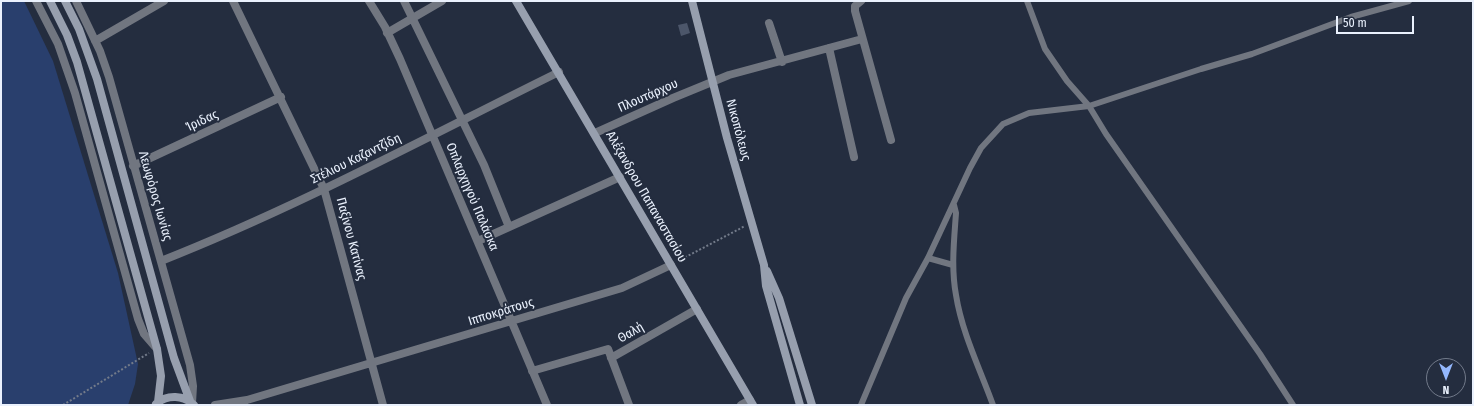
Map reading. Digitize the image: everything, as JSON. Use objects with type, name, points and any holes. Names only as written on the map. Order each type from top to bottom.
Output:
[{"type":"main road","points":[[50,1],[67,35],[88,94],[158,349],[162,376],[157,404]]},
{"type":"main road","points":[[65,1],[79,30],[97,79],[174,358],[192,403]]},
{"type":"main road","name":"Αλέξανδρου Παπαναστασίου","points":[[516,1],[752,402]]},
{"type":"main road","name":"Νικοπόλεως","points":[[692,1],[712,81],[751,223],[764,265],[779,298],[812,405]]},
{"type":"main road","name":"Νικοπόλεως","points":[[764,265],[766,286],[800,405]]},
{"type":"main road","points":[[157,404],[166,398],[174,396],[192,403]]},
{"type":"street","points":[[36,1],[58,44],[75,93],[138,319],[144,334],[158,349]]},
{"type":"street","name":"Λεωφόρος Ιωνίας","points":[[76,1],[95,41],[109,77],[190,365],[193,386],[192,403]]},
{"type":"street","points":[[95,41],[164,1]]},
{"type":"street","name":"Παξίνου Κατίνας","points":[[233,1],[324,188],[383,405]]},
{"type":"street","name":"Οπλαρχηγού Παλάσκα","points":[[369,1],[387,33],[433,136],[547,405]]},
{"type":"street","name":"Οπλαρχηγού Παλάσκα","points":[[404,1],[414,18],[484,165],[509,227]]},
{"type":"street","points":[[387,33],[442,1]]},
{"type":"street","points":[[861,1],[855,6],[855,11],[891,140]]},
{"type":"street","points":[[769,23],[782,62]]},
{"type":"street","name":"Πλουτάρχου","points":[[595,133],[712,81],[736,73],[782,62],[862,39]]},
{"type":"street","points":[[829,48],[854,157]]},
{"type":"street","name":"Στέλιου Καζαντζίδη","points":[[161,261],[203,245],[324,188],[433,136],[559,72]]},
{"type":"street","name":"Ίριδας","points":[[133,166],[280,97]]},
{"type":"street","points":[[478,241],[620,176]]},
{"type":"street","name":"Ιπποκράτους","points":[[215,405],[247,400],[622,288],[671,264]]},
{"type":"street","name":"Θαλή","points":[[532,371],[608,349],[611,358],[697,308]]},
{"type":"street","points":[[611,358],[629,405]]},
{"type":"street","name":"Ιπποκράτους","points":[[238,405],[247,400]]},
{"type":"street","points":[[741,405],[752,402]]},
{"type":"lane","points":[[1027,1],[1045,48],[1067,81],[1089,106],[1106,134],[1260,354],[1293,405]]},
{"type":"lane","points":[[861,405],[906,298],[954,206],[975,157],[990,137],[1003,124],[1030,114],[1089,106],[1201,69],[1252,54],[1390,4],[1409,1]]},
{"type":"lane","points":[[954,206],[956,213],[953,265],[955,294],[959,311],[993,405]]},
{"type":"lane","points":[[928,258],[953,265]]},
{"type":"path","points":[[671,264],[751,223]]},
{"type":"path","points":[[63,405],[158,349]]},
{"type":"shaded area","points":[[1,1],[24,1],[53,61],[118,273],[138,364],[135,384],[128,405],[1,405]]},
{"type":"building","points":[[687,23],[690,33],[681,36],[678,25]]}]
